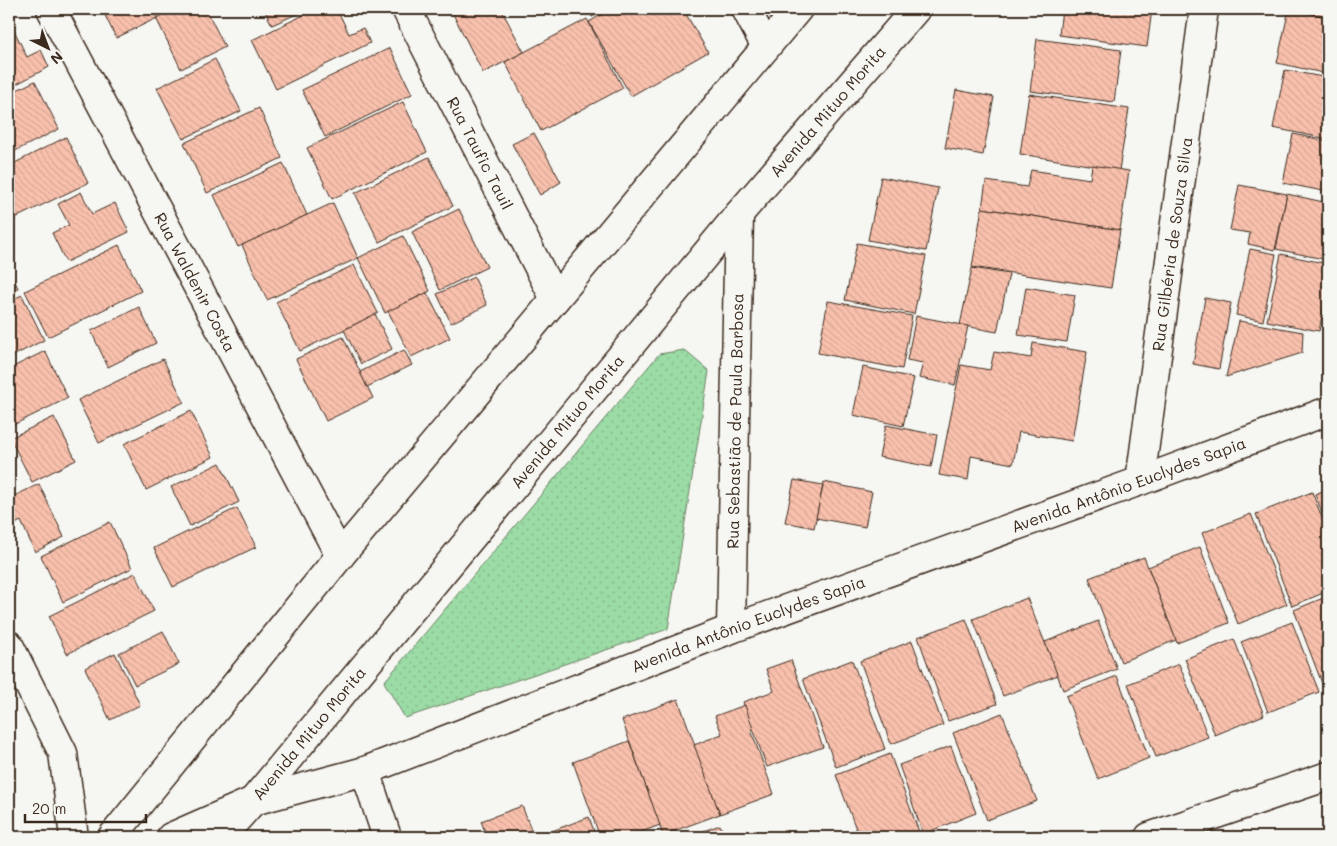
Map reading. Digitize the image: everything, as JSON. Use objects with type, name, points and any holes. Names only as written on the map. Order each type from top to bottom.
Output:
[{"type":"street","name":"Rua Waldenir Costa","points":[[51,9],[340,556]]},
{"type":"street","name":"Rua Taufic Tauil","points":[[406,9],[555,299]]},
{"type":"street","points":[[746,9],[766,47]]},
{"type":"street","points":[[112,837],[340,556],[798,9]]},
{"type":"street","name":"Avenida Mituo Morita","points":[[221,837],[253,801],[739,214],[916,9]]},
{"type":"street","name":"Rua Gilbéria de Souza Silva","points":[[1140,481],[1204,9]]},
{"type":"street","name":"Rua Sebastião de Paula Barbosa","points":[[731,629],[739,214]]},
{"type":"street","name":"Avenida Antônio Euclydes Sapia","points":[[171,837],[253,801],[365,771],[731,629],[1328,411]]},
{"type":"street","points":[[9,645],[62,753],[74,837]]},
{"type":"street","points":[[365,771],[387,837]]},
{"type":"street","points":[[1149,837],[1328,776]]},
{"type":"green space","points":[[684,350],[709,371],[668,629],[405,718],[384,682],[659,354]]},
{"type":"building","points":[[102,9],[153,9],[157,18],[116,38]]},
{"type":"building","points":[[176,9],[206,9],[225,47],[181,69],[156,18]]},
{"type":"building","points":[[264,9],[308,9],[272,25]]},
{"type":"building","points":[[316,9],[337,9],[349,34],[363,28],[370,43],[276,89],[252,40]]},
{"type":"building","points":[[462,9],[501,9],[524,52],[483,73],[453,14]]},
{"type":"building","points":[[587,9],[608,9],[592,17]]},
{"type":"building","points":[[611,9],[683,9],[708,52],[631,96],[589,22]]},
{"type":"building","points":[[1062,9],[1152,9],[1147,47],[1059,35]]},
{"type":"building","points":[[1289,9],[1328,17],[1328,74],[1277,63]]},
{"type":"building","points":[[1328,9],[1328,17],[1295,10]]},
{"type":"building","points":[[587,19],[623,88],[541,131],[505,62]]},
{"type":"building","points":[[12,26],[27,57],[41,50],[49,67],[9,88],[9,27]]},
{"type":"building","points":[[1037,39],[1121,50],[1114,102],[1030,91]]},
{"type":"building","points":[[390,48],[412,94],[325,137],[302,90]]},
{"type":"building","points":[[215,59],[241,111],[183,139],[157,88]]},
{"type":"building","points":[[1285,70],[1328,78],[1328,139],[1273,128]]},
{"type":"building","points":[[35,81],[59,129],[9,154],[9,94]]},
{"type":"building","points":[[956,90],[994,97],[983,155],[945,148]]},
{"type":"building","points":[[1029,94],[1129,109],[1119,170],[1020,154]]},
{"type":"building","points":[[403,102],[427,152],[332,199],[307,148]]},
{"type":"building","points":[[259,108],[282,158],[207,193],[184,143]]},
{"type":"building","points":[[534,133],[561,182],[540,195],[512,144]]},
{"type":"building","points":[[1293,134],[1328,141],[1328,192],[1283,183]]},
{"type":"building","points":[[66,137],[88,183],[9,221],[9,166]]},
{"type":"building","points":[[429,157],[453,206],[379,242],[355,193]]},
{"type":"building","points":[[283,163],[307,215],[238,247],[214,195]]},
{"type":"building","points":[[1092,165],[1129,171],[1120,230],[982,208],[986,181],[1027,187],[1031,170],[1090,179]]},
{"type":"building","points":[[881,177],[938,188],[926,251],[868,240]]},
{"type":"building","points":[[1239,185],[1287,194],[1275,250],[1248,244],[1250,233],[1230,230]]},
{"type":"building","points":[[81,192],[92,214],[115,203],[129,232],[66,262],[52,233],[69,225],[58,204]]},
{"type":"building","points":[[1287,194],[1328,203],[1328,260],[1276,249]]},
{"type":"building","points":[[333,203],[358,258],[267,300],[242,245]]},
{"type":"building","points":[[982,208],[1120,230],[1111,288],[972,267]]},
{"type":"building","points":[[459,209],[487,267],[440,290],[412,232]]},
{"type":"building","points":[[403,236],[430,291],[385,313],[358,258]]},
{"type":"building","points":[[857,243],[926,256],[914,314],[845,300]]},
{"type":"building","points":[[119,245],[141,291],[48,337],[25,291]]},
{"type":"building","points":[[1250,249],[1276,254],[1263,321],[1236,315]]},
{"type":"building","points":[[1281,254],[1328,264],[1328,287],[1319,331],[1267,321]]},
{"type":"building","points":[[354,265],[378,313],[300,351],[276,302]]},
{"type":"building","points":[[972,268],[1009,274],[997,332],[960,325]]},
{"type":"building","points":[[9,269],[18,288],[9,293]]},
{"type":"building","points":[[474,277],[487,305],[451,323],[437,294]]},
{"type":"building","points":[[1026,287],[1075,295],[1067,342],[1018,335]]},
{"type":"building","points":[[427,293],[450,338],[411,357],[388,311]]},
{"type":"building","points":[[22,295],[44,340],[9,358],[9,301]]},
{"type":"building","points":[[1205,298],[1231,303],[1219,369],[1193,364]]},
{"type":"building","points":[[828,301],[912,316],[902,369],[818,353]]},
{"type":"building","points":[[139,307],[156,343],[108,367],[91,331]]},
{"type":"building","points":[[375,314],[392,349],[361,364],[344,330]]},
{"type":"building","points":[[916,316],[968,326],[955,385],[919,378],[923,363],[907,360]]},
{"type":"building","points":[[1239,321],[1303,332],[1302,353],[1226,377]]},
{"type":"building","points":[[343,337],[373,398],[326,421],[296,359]]},
{"type":"building","points":[[1033,343],[1087,352],[1072,441],[1019,432],[1013,464],[971,456],[968,480],[939,475],[961,365],[990,370],[994,352],[1031,358]]},
{"type":"building","points":[[404,350],[412,365],[367,387],[360,372]]},
{"type":"building","points":[[45,351],[68,398],[9,427],[9,369]]},
{"type":"building","points":[[163,359],[184,402],[99,443],[78,400]]},
{"type":"building","points":[[863,367],[914,378],[903,426],[853,415]]},
{"type":"building","points":[[191,411],[213,457],[146,490],[124,444]]},
{"type":"building","points":[[54,417],[76,460],[32,482],[10,438]]},
{"type":"building","points":[[886,425],[937,435],[931,467],[879,457]]},
{"type":"building","points":[[220,463],[239,502],[190,526],[171,487]]},
{"type":"building","points":[[794,480],[823,485],[814,528],[785,522]]},
{"type":"building","points":[[824,482],[872,492],[865,527],[816,518]]},
{"type":"building","points":[[39,484],[64,537],[35,552],[21,521],[9,527],[9,501],[10,498]]},
{"type":"building","points":[[1328,489],[1328,528],[1315,494]]},
{"type":"building","points":[[1312,492],[1328,533],[1328,591],[1292,606],[1256,514]]},
{"type":"building","points":[[237,508],[256,547],[173,587],[154,548]]},
{"type":"building","points":[[1251,514],[1287,604],[1238,624],[1202,533]]},
{"type":"building","points":[[110,522],[132,568],[63,602],[41,556]]},
{"type":"building","points":[[1200,547],[1229,623],[1177,643],[1148,567]]},
{"type":"building","points":[[1144,557],[1176,640],[1121,662],[1089,578]]},
{"type":"building","points":[[135,573],[154,611],[67,654],[49,616]]},
{"type":"building","points":[[1328,596],[1328,699],[1294,610]]},
{"type":"building","points":[[1027,598],[1058,675],[1003,696],[973,619]]},
{"type":"building","points":[[966,619],[997,704],[948,721],[918,637]]},
{"type":"building","points":[[1098,621],[1117,669],[1063,690],[1045,642]]},
{"type":"building","points":[[1292,622],[1319,692],[1268,712],[1241,642]]},
{"type":"building","points":[[163,631],[179,664],[135,685],[119,653]]},
{"type":"building","points":[[1234,639],[1264,715],[1215,735],[1185,659]]},
{"type":"building","points":[[912,641],[943,725],[891,744],[860,661]]},
{"type":"building","points":[[115,653],[140,705],[110,720],[85,668]]},
{"type":"building","points":[[791,660],[823,747],[767,767],[743,702],[774,691],[766,669]]},
{"type":"building","points":[[852,660],[885,749],[836,767],[803,679]]},
{"type":"building","points":[[1179,664],[1208,737],[1156,757],[1128,684]]},
{"type":"building","points":[[1117,676],[1149,758],[1098,779],[1066,696]]},
{"type":"building","points":[[678,699],[720,814],[663,835],[622,720]]},
{"type":"building","points":[[745,705],[753,729],[751,730],[774,794],[720,814],[694,745],[722,734],[715,716]]},
{"type":"building","points":[[1002,713],[1037,801],[987,820],[953,733]]},
{"type":"building","points":[[629,741],[660,825],[628,837],[600,837],[573,762]]},
{"type":"building","points":[[951,746],[976,813],[923,834],[899,765]]},
{"type":"building","points":[[890,754],[921,837],[859,837],[836,775]]},
{"type":"building","points":[[522,806],[534,837],[487,837],[481,821]]},
{"type":"building","points":[[589,817],[596,837],[536,837]]},
{"type":"building","points":[[720,825],[725,837],[687,837]]}]
